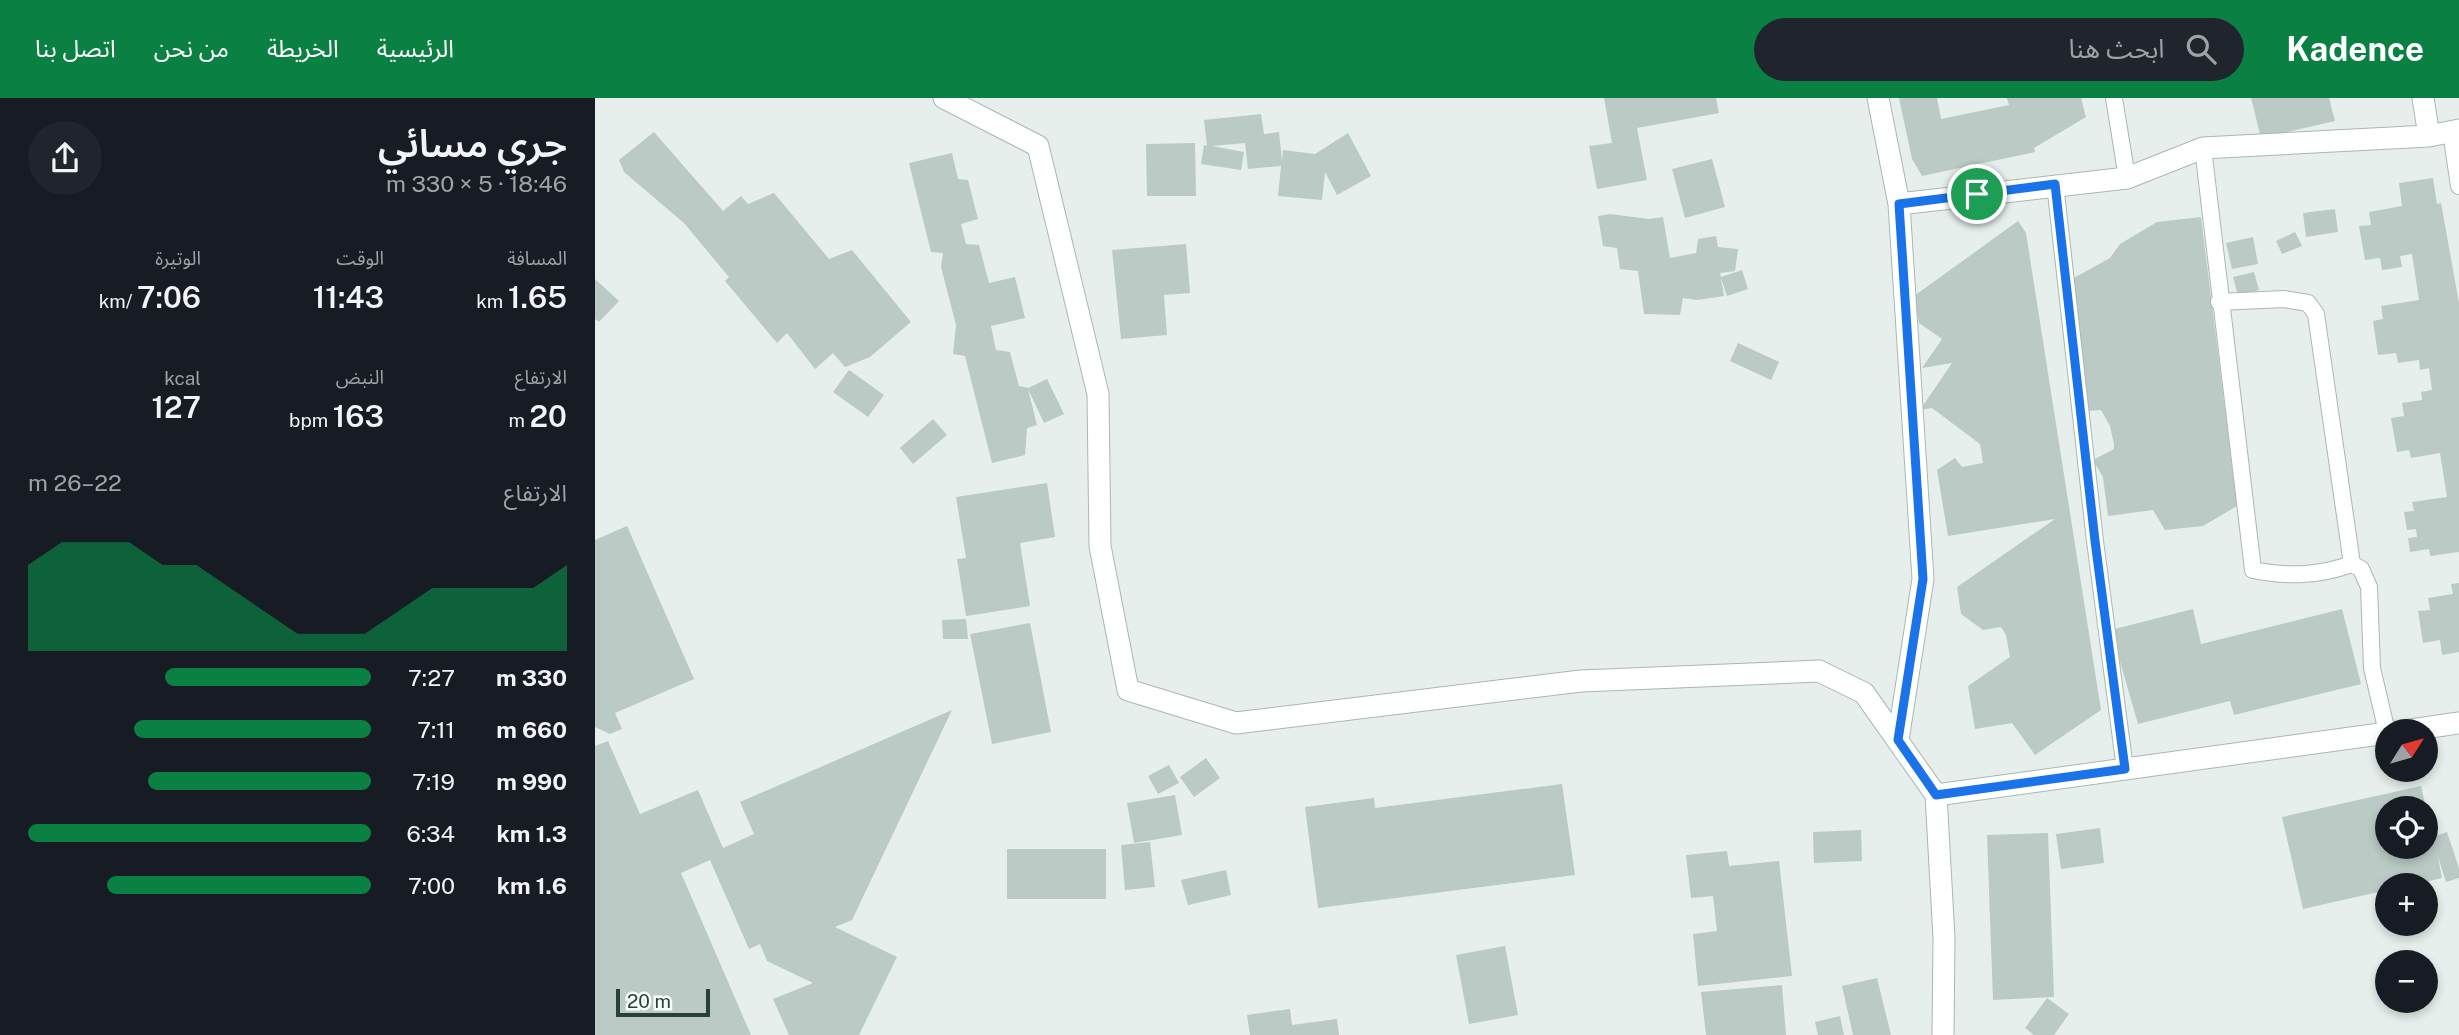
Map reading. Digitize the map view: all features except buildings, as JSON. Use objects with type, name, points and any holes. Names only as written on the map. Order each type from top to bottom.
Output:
[{"type":"street","points":[[944,98],[1038,146],[1098,394],[1100,546],[1128,690],[1236,723],[1581,681],[1819,671],[1864,693],[1936,795],[1944,938],[1943,1035]]},
{"type":"street","points":[[1878,98],[1899,204],[1923,579],[1898,740]]},
{"type":"street","points":[[2423,98],[2429,136]]},
{"type":"street","points":[[1899,204],[2055,184],[2127,178],[2203,148],[2429,136],[2455,131]]},
{"type":"street","points":[[2438,726],[2459,723]]},
{"type":"street","points":[[1936,795],[2375,735]]},
{"type":"lane","points":[[2114,98],[2127,178]]},
{"type":"lane","points":[[2455,131],[2459,186]]},
{"type":"lane","points":[[2203,148],[2219,302],[2253,570],[2276,574],[2322,575],[2352,564],[2361,569],[2369,587],[2372,668],[2384,719]]},
{"type":"lane","points":[[2055,184],[2095,541],[2125,769]]},
{"type":"lane","points":[[2219,302],[2284,299],[2308,303],[2316,314],[2352,564]]},
{"type":"route","points":[[2055,184],[2095,541],[2125,769],[1936,795],[1898,740],[1923,579],[1899,204],[1977,194],[2055,184]]}]
